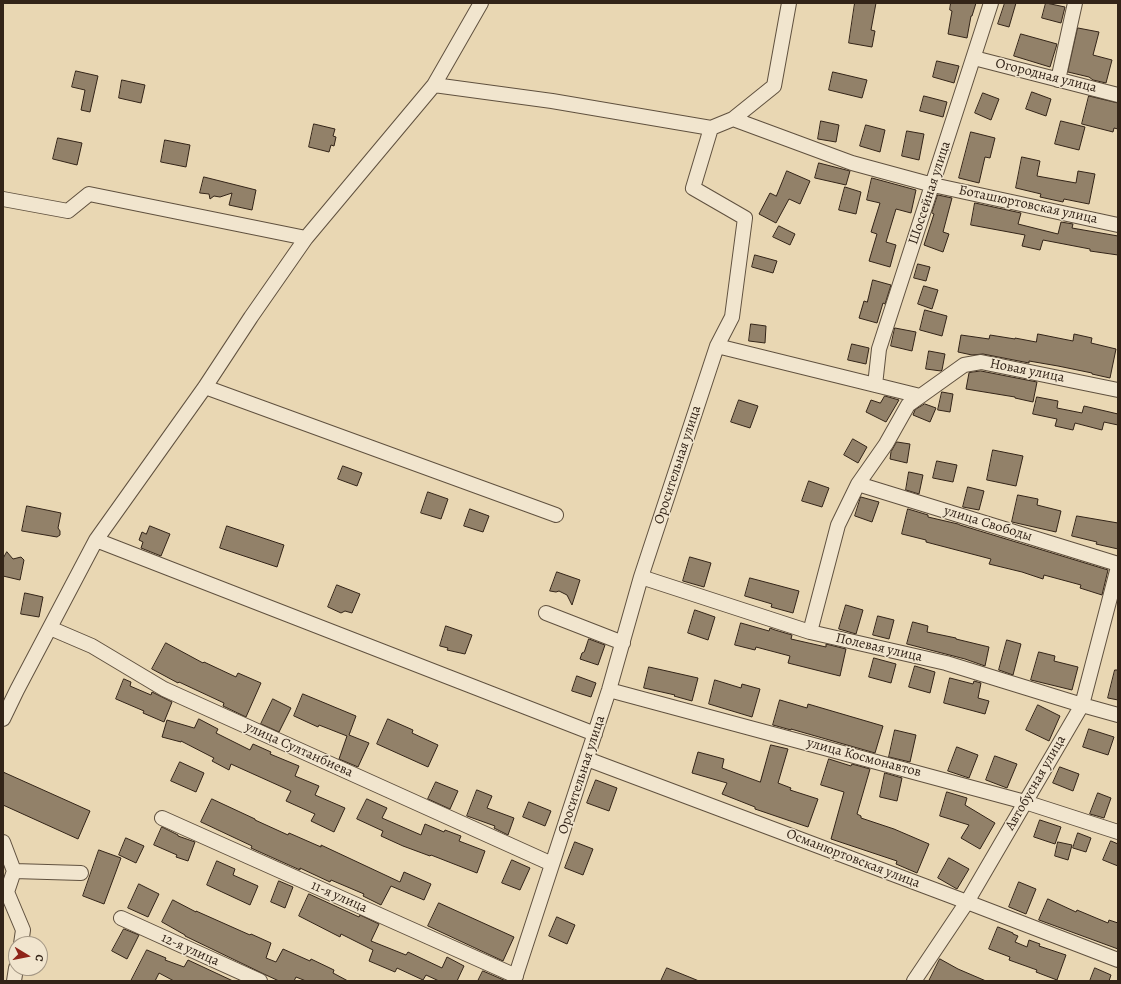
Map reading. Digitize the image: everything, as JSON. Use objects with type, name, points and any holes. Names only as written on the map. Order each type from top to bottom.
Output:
[{"type":"street","points":[[3,719],[96,540],[205,387],[306,238],[434,85],[481,3]]},
{"type":"street","points":[[434,85],[552,101],[711,128],[733,119],[774,86],[789,3]]},
{"type":"street","name":"Шоссейная улица","points":[[875,385],[879,348],[991,3]]},
{"type":"street","points":[[1058,80],[1075,3]]},
{"type":"street","name":"Огородная улица","points":[[974,58],[1118,95]]},
{"type":"street","name":"Боташюртовская улица","points":[[733,119],[852,163],[933,184],[1118,224]]},
{"type":"street","name":"Оросительная улица","points":[[515,978],[610,690],[641,577],[717,346],[732,317],[745,218],[693,188],[711,128]]},
{"type":"street","points":[[3,199],[68,211],[89,194],[306,238]]},
{"type":"street","points":[[717,346],[920,396]]},
{"type":"street","name":"Новая улица","points":[[810,632],[838,525],[858,484],[886,444],[908,405],[964,365],[981,362],[1118,390]]},
{"type":"street","points":[[205,387],[556,515]]},
{"type":"street","name":"улица Свободы","points":[[858,484],[1118,565]]},
{"type":"street","points":[[96,540],[595,734]]},
{"type":"street","name":"Автобусная улица","points":[[914,981],[967,902],[1082,705],[1118,565]]},
{"type":"street","name":"Полевая улица","points":[[641,577],[810,632],[946,663],[1118,715]]},
{"type":"street","points":[[546,613],[623,643]]},
{"type":"street","name":"улица Султанбиева","points":[[50,628],[92,646],[164,689],[552,864]]},
{"type":"street","name":"улица Космонавтов","points":[[610,690],[1025,802],[1118,832]]},
{"type":"street","name":"Османюртовская улица","points":[[587,759],[1118,960]]},
{"type":"street","name":"11-я улица","points":[[162,818],[515,978]]},
{"type":"street","points":[[3,842],[14,871],[7,892],[23,930],[22,936]]},
{"type":"street","points":[[14,871],[81,873]]},
{"type":"street","name":"12-я улица","points":[[120,918],[260,981]]},
{"type":"building","points":[[855,3],[876,3],[871,30],[875,31],[872,47],[849,43]]},
{"type":"building","points":[[951,3],[976,3],[971,16],[967,38],[948,34],[952,11],[950,10]]},
{"type":"building","points":[[1005,3],[1016,3],[1009,27],[998,24]]},
{"type":"building","points":[[1046,3],[1065,7],[1061,23],[1042,18]]},
{"type":"building","points":[[1078,28],[1099,32],[1093,55],[1112,60],[1106,83],[1068,72]]},
{"type":"building","points":[[1021,34],[1057,44],[1050,67],[1014,56]]},
{"type":"building","points":[[937,61],[959,66],[954,83],[933,77]]},
{"type":"building","points":[[76,71],[98,76],[90,112],[81,110],[85,90],[72,87]]},
{"type":"building","points":[[833,72],[867,80],[862,98],[829,90]]},
{"type":"building","points":[[122,80],[145,85],[141,103],[119,98]]},
{"type":"building","points":[[1032,92],[1051,99],[1046,116],[1026,109]]},
{"type":"building","points":[[983,93],[999,99],[991,120],[975,113]]},
{"type":"building","points":[[924,96],[947,102],[943,117],[920,111]]},
{"type":"building","points":[[1089,96],[1118,103],[1118,129],[1114,128],[1113,132],[1082,124]]},
{"type":"building","points":[[821,121],[839,125],[836,142],[818,139]]},
{"type":"building","points":[[1061,121],[1085,127],[1079,150],[1055,144]]},
{"type":"building","points":[[314,124],[335,129],[333,136],[336,137],[334,146],[331,145],[329,152],[309,147]]},
{"type":"building","points":[[866,125],[885,130],[880,152],[860,146]]},
{"type":"building","points":[[907,131],[924,134],[919,160],[902,156]]},
{"type":"building","points":[[971,132],[995,138],[990,158],[985,157],[979,183],[959,178]]},
{"type":"building","points":[[58,138],[82,143],[77,165],[53,159]]},
{"type":"building","points":[[165,140],[190,145],[186,167],[161,162]]},
{"type":"building","points":[[1022,157],[1040,161],[1037,176],[1076,183],[1078,171],[1095,174],[1089,204],[1064,199],[1063,202],[1040,197],[1041,194],[1016,188]]},
{"type":"building","points":[[819,163],[850,171],[846,185],[815,178]]},
{"type":"building","points":[[787,171],[810,181],[800,204],[789,199],[776,223],[759,214],[770,193],[776,196]]},
{"type":"building","points":[[204,177],[256,190],[252,210],[229,205],[232,193],[220,197],[214,196],[210,199],[209,194],[200,193]]},
{"type":"building","points":[[872,178],[916,190],[911,213],[896,209],[886,242],[896,245],[890,267],[869,261],[877,234],[871,232],[880,203],[867,200]]},
{"type":"building","points":[[845,187],[861,192],[856,214],[839,210]]},
{"type":"building","points":[[938,195],[952,198],[943,232],[949,234],[943,252],[924,245],[934,214],[932,213]]},
{"type":"building","points":[[975,203],[1021,213],[1018,224],[1058,234],[1061,222],[1073,224],[1072,228],[1118,236],[1118,255],[1090,251],[1090,249],[1043,240],[1040,250],[1022,246],[1025,235],[971,225]]},
{"type":"building","points":[[779,226],[795,234],[790,245],[773,237]]},
{"type":"building","points":[[755,255],[777,261],[773,273],[752,267]]},
{"type":"building","points":[[918,264],[930,267],[926,281],[914,278]]},
{"type":"building","points":[[873,280],[891,285],[885,304],[883,303],[877,323],[859,318],[864,301],[867,302]]},
{"type":"building","points":[[924,286],[938,290],[932,309],[918,304]]},
{"type":"building","points":[[925,310],[947,316],[942,336],[920,330]]},
{"type":"building","points":[[751,324],[766,326],[765,343],[749,341]]},
{"type":"building","points":[[895,328],[916,332],[912,351],[891,346]]},
{"type":"building","points":[[1038,334],[1073,341],[1074,334],[1092,338],[1091,343],[1116,349],[1110,378],[1029,361],[1029,363],[983,354],[972,355],[958,352],[961,335],[989,339],[990,335],[1036,342]]},
{"type":"building","points":[[852,344],[869,348],[866,364],[848,360]]},
{"type":"building","points":[[929,351],[945,354],[941,371],[926,369]]},
{"type":"building","points":[[981,371],[1037,382],[1033,402],[1015,397],[966,389],[969,373]]},
{"type":"building","points":[[942,392],[953,394],[950,412],[938,410]]},
{"type":"building","points":[[885,396],[899,400],[886,422],[866,412],[871,400],[880,403]]},
{"type":"building","points":[[1037,397],[1058,401],[1057,408],[1082,413],[1084,406],[1118,414],[1118,425],[1104,422],[1102,430],[1075,423],[1073,430],[1055,426],[1057,419],[1033,414]]},
{"type":"building","points":[[739,400],[758,406],[750,428],[731,422]]},
{"type":"building","points":[[925,404],[936,408],[930,422],[913,415],[915,410]]},
{"type":"building","points":[[853,439],[867,447],[858,463],[844,455]]},
{"type":"building","points":[[897,442],[910,444],[907,463],[890,459],[891,452]]},
{"type":"building","points":[[993,450],[1023,456],[1016,486],[987,480]]},
{"type":"building","points":[[937,461],[957,465],[953,482],[933,478]]},
{"type":"building","points":[[343,466],[362,473],[357,486],[338,479]]},
{"type":"building","points":[[909,472],[923,475],[919,494],[906,490]]},
{"type":"building","points":[[809,481],[829,488],[822,507],[802,501]]},
{"type":"building","points":[[968,487],[984,491],[979,510],[963,507]]},
{"type":"building","points":[[428,492],[448,499],[441,519],[421,513]]},
{"type":"building","points":[[1018,495],[1038,499],[1037,505],[1061,511],[1056,532],[1012,522]]},
{"type":"building","points":[[861,497],[879,502],[872,522],[855,516]]},
{"type":"building","points":[[27,506],[61,513],[58,528],[60,535],[57,537],[22,531]]},
{"type":"building","points":[[470,509],[489,516],[483,532],[464,526]]},
{"type":"building","points":[[908,509],[928,515],[928,517],[958,524],[1108,570],[1102,595],[1080,588],[1081,585],[1044,575],[1043,579],[989,564],[991,559],[926,542],[926,540],[902,534]]},
{"type":"building","points":[[1077,516],[1118,523],[1118,549],[1072,536]]},
{"type":"building","points":[[150,526],[170,534],[161,556],[141,548],[143,542],[139,540],[142,532],[146,534]]},
{"type":"building","points":[[227,526],[284,545],[277,567],[220,548]]},
{"type":"building","points":[[7,552],[13,559],[21,557],[24,560],[20,580],[3,576],[3,559]]},
{"type":"building","points":[[690,557],[711,563],[704,587],[683,581]]},
{"type":"building","points":[[557,572],[580,580],[572,605],[567,595],[559,591],[550,591]]},
{"type":"building","points":[[750,578],[799,591],[793,613],[771,607],[772,604],[745,596]]},
{"type":"building","points":[[337,585],[360,594],[352,613],[345,611],[341,613],[328,607]]},
{"type":"building","points":[[25,593],[43,597],[39,617],[21,614]]},
{"type":"building","points":[[846,605],[863,610],[856,634],[839,629]]},
{"type":"building","points":[[695,610],[715,617],[708,640],[688,633]]},
{"type":"building","points":[[878,616],[894,620],[889,639],[873,635]]},
{"type":"building","points":[[913,622],[928,626],[927,632],[989,647],[985,666],[965,659],[907,644]]},
{"type":"building","points":[[741,623],[769,631],[770,628],[792,635],[791,639],[826,647],[826,644],[846,649],[840,676],[788,663],[790,656],[756,647],[755,650],[735,645]]},
{"type":"building","points":[[446,626],[472,635],[465,654],[447,650],[448,648],[440,646]]},
{"type":"building","points":[[589,639],[605,645],[598,665],[580,659]]},
{"type":"building","points":[[1007,640],[1021,644],[1013,675],[999,670]]},
{"type":"building","points":[[166,643],[203,663],[204,662],[236,677],[238,673],[261,683],[246,717],[223,706],[224,703],[179,682],[178,683],[152,669]]},
{"type":"building","points":[[1039,652],[1055,656],[1054,661],[1078,667],[1072,690],[1031,680]]},
{"type":"building","points":[[874,658],[896,664],[891,683],[869,677]]},
{"type":"building","points":[[915,666],[935,672],[930,693],[909,687]]},
{"type":"building","points":[[649,667],[698,678],[692,701],[674,696],[675,695],[644,688]]},
{"type":"building","points":[[1115,670],[1118,670],[1118,700],[1108,698]]},
{"type":"building","points":[[577,676],[596,683],[591,697],[572,691]]},
{"type":"building","points":[[950,678],[973,684],[974,681],[981,683],[978,698],[989,701],[985,714],[944,703]]},
{"type":"building","points":[[124,679],[131,682],[130,686],[151,695],[152,692],[172,702],[164,722],[143,713],[144,711],[116,699]]},
{"type":"building","points":[[715,680],[741,688],[742,684],[760,689],[752,717],[709,704]]},
{"type":"building","points":[[303,694],[356,716],[349,735],[369,743],[358,767],[339,759],[347,736],[319,725],[318,727],[294,716]]},
{"type":"building","points":[[273,699],[291,708],[279,732],[261,724]]},
{"type":"building","points":[[780,700],[807,708],[808,704],[883,726],[875,753],[773,725]]},
{"type":"building","points":[[1038,705],[1060,716],[1049,741],[1026,730]]},
{"type":"building","points":[[199,719],[218,729],[216,733],[250,750],[253,744],[271,752],[270,754],[299,766],[295,776],[319,786],[315,795],[345,808],[334,832],[311,821],[315,814],[286,801],[291,791],[231,764],[229,770],[212,761],[214,758],[181,741],[162,737],[167,720],[194,728]]},
{"type":"building","points":[[388,719],[413,730],[412,733],[438,745],[428,767],[377,744]]},
{"type":"building","points":[[1089,729],[1114,737],[1108,755],[1083,747]]},
{"type":"building","points":[[895,730],[916,735],[910,762],[889,757]]},
{"type":"building","points":[[771,745],[788,749],[778,783],[791,788],[790,790],[818,799],[808,827],[755,809],[755,807],[722,794],[727,783],[692,773],[698,752],[724,759],[722,768],[760,782]]},
{"type":"building","points":[[957,747],[978,755],[969,778],[948,771]]},
{"type":"building","points":[[995,756],[1017,764],[1007,788],[986,780]]},
{"type":"building","points":[[829,759],[851,766],[852,764],[870,769],[857,814],[861,816],[861,818],[894,829],[929,844],[917,873],[896,864],[897,861],[831,839],[844,792],[821,785]]},
{"type":"building","points":[[180,762],[204,773],[196,792],[171,781]]},
{"type":"building","points":[[1060,767],[1079,774],[1073,791],[1053,783]]},
{"type":"building","points":[[3,772],[90,811],[78,839],[3,805]]},
{"type":"building","points":[[885,773],[902,778],[897,801],[880,797]]},
{"type":"building","points":[[596,780],[617,788],[609,811],[587,803]]},
{"type":"building","points":[[436,782],[458,791],[450,809],[428,799]]},
{"type":"building","points":[[477,790],[492,796],[487,808],[514,818],[508,835],[494,828],[495,826],[467,816]]},
{"type":"building","points":[[947,792],[967,798],[965,805],[995,823],[980,849],[961,838],[969,825],[940,816]]},
{"type":"building","points":[[1098,793],[1111,798],[1104,818],[1090,814]]},
{"type":"building","points":[[212,799],[288,835],[289,833],[321,847],[321,845],[400,882],[404,872],[431,884],[424,900],[391,886],[381,905],[363,896],[364,894],[331,880],[330,882],[300,868],[300,870],[251,848],[252,846],[201,822]]},
{"type":"building","points":[[367,799],[387,808],[382,818],[421,835],[425,824],[444,832],[445,830],[461,836],[459,841],[485,851],[477,873],[403,846],[381,836],[383,831],[357,819]]},
{"type":"building","points":[[529,802],[551,811],[545,826],[523,817]]},
{"type":"building","points":[[1040,820],[1061,827],[1055,844],[1034,837]]},
{"type":"building","points":[[162,827],[178,836],[195,842],[188,861],[176,857],[177,855],[154,845]]},
{"type":"building","points":[[1078,833],[1091,838],[1086,852],[1073,848]]},
{"type":"building","points":[[126,838],[144,846],[136,863],[119,855]]},
{"type":"building","points":[[1111,841],[1118,844],[1118,866],[1103,860]]},
{"type":"building","points":[[575,842],[593,849],[583,875],[565,868]]},
{"type":"building","points":[[1058,842],[1072,845],[1068,860],[1055,856]]},
{"type":"building","points":[[99,850],[121,858],[104,904],[83,896]]},
{"type":"building","points":[[949,858],[969,869],[957,889],[938,878]]},
{"type":"building","points":[[512,860],[530,868],[520,890],[502,883]]},
{"type":"building","points":[[217,861],[235,869],[233,875],[258,886],[250,905],[207,885]]},
{"type":"building","points":[[279,881],[293,887],[285,908],[271,902]]},
{"type":"building","points":[[1019,882],[1036,889],[1026,914],[1009,907]]},
{"type":"building","points":[[139,884],[159,894],[148,917],[128,908]]},
{"type":"building","points":[[309,894],[359,917],[360,915],[379,924],[371,941],[406,955],[408,952],[442,968],[447,957],[464,966],[457,981],[439,981],[426,975],[423,980],[397,968],[395,972],[369,961],[373,950],[341,934],[340,937],[299,916]]},
{"type":"building","points":[[1048,899],[1076,912],[1077,910],[1108,923],[1109,920],[1118,923],[1118,949],[1039,920]]},
{"type":"building","points":[[173,900],[196,912],[271,943],[266,958],[276,962],[283,949],[310,961],[311,959],[334,970],[333,973],[348,981],[306,981],[296,977],[294,981],[279,981],[266,975],[185,936],[162,922]]},
{"type":"building","points":[[439,903],[514,937],[503,961],[428,926]]},
{"type":"building","points":[[557,917],[575,925],[567,944],[549,936]]},
{"type":"building","points":[[998,927],[1018,936],[1015,942],[1027,947],[1029,940],[1040,944],[1039,946],[1066,955],[1057,980],[1036,972],[1037,970],[1009,960],[1010,957],[989,949]]},
{"type":"building","points":[[124,929],[139,935],[127,959],[112,951]]},
{"type":"building","points":[[147,950],[166,958],[165,960],[184,967],[188,960],[233,981],[174,981],[159,973],[155,981],[131,981]]},
{"type":"building","points":[[940,959],[958,969],[986,981],[929,981]]},
{"type":"building","points":[[667,968],[699,981],[661,981]]},
{"type":"building","points":[[1095,968],[1111,975],[1109,981],[1090,981]]},
{"type":"building","points":[[483,971],[506,981],[478,981]]}]
